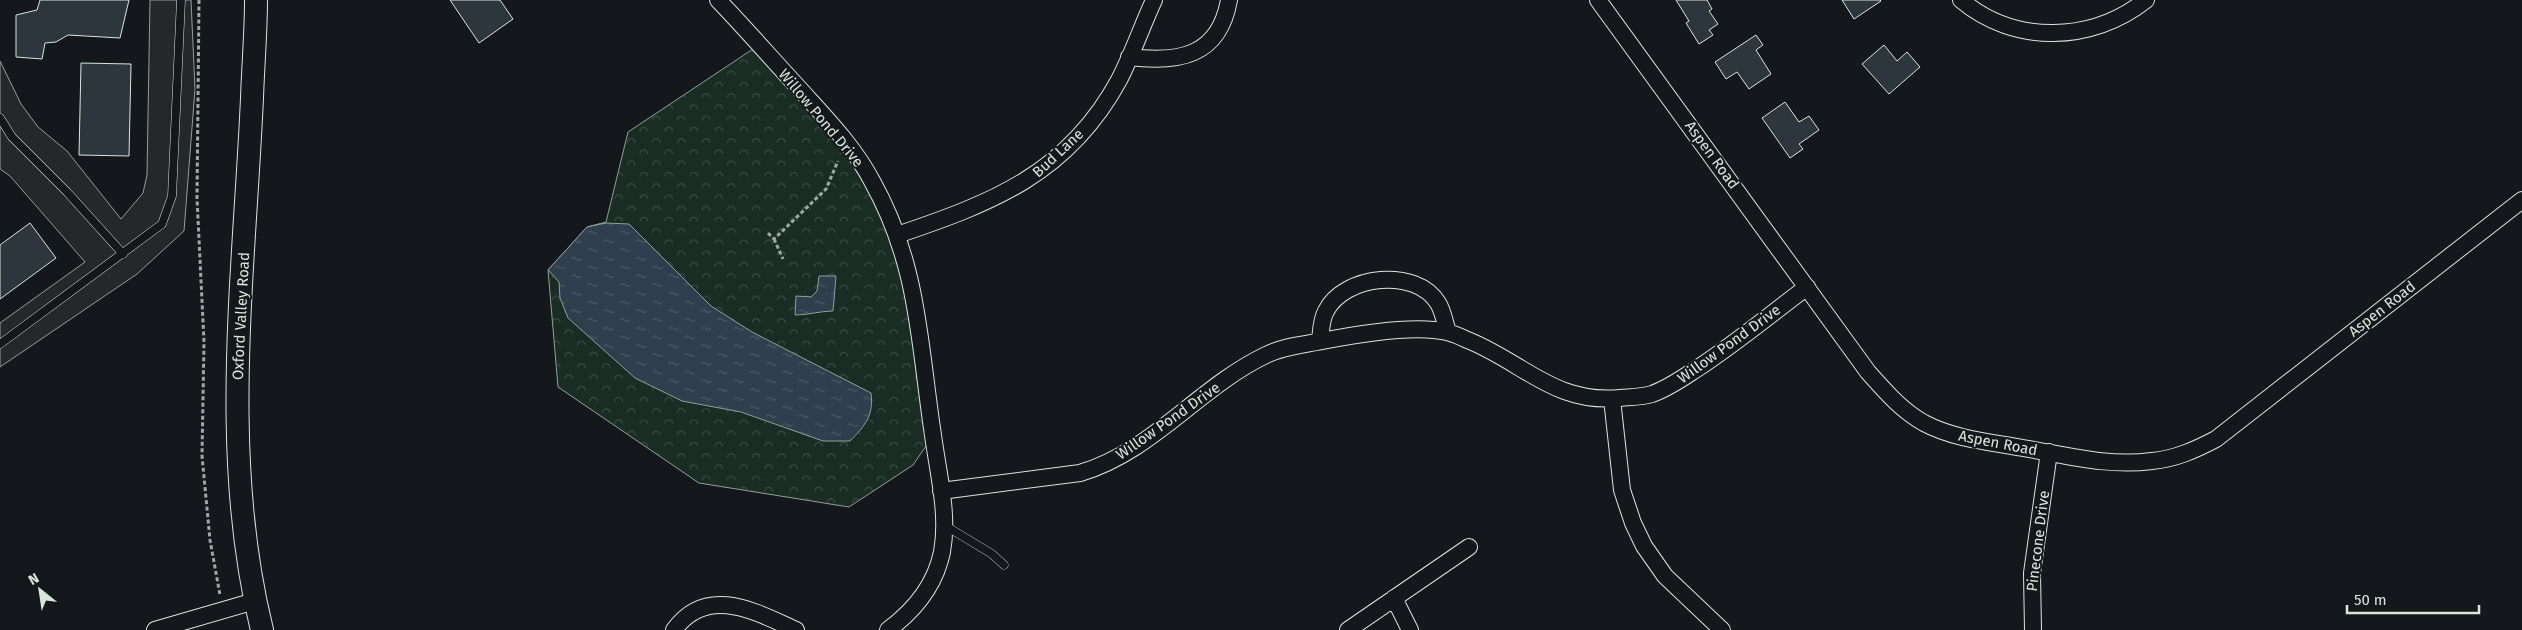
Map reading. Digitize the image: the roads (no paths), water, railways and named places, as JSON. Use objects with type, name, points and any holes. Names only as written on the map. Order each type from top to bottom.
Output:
[{"type":"main road","name":"Oxford Valley Road","points":[[256,0],[239,344],[238,443],[240,500],[254,601],[262,630]]},
{"type":"street","name":"Willow Pond Drive","points":[[718,0],[831,124],[860,161],[872,181],[897,235],[908,266],[917,308],[941,491],[1080,473],[1101,467],[1125,454],[1244,366],[1282,349],[1320,341],[1398,331],[1448,332],[1480,346],[1557,389],[1590,399],[1612,399],[1653,394],[1674,384],[1713,358],[1807,287]]},
{"type":"street","name":"Bud Lane","points":[[897,235],[999,197],[1047,167],[1070,146],[1095,117],[1119,80],[1154,0]]},
{"type":"street","points":[[1129,57],[1159,60],[1197,51],[1208,43],[1220,27],[1229,0]]},
{"type":"street","name":"Aspen Road","points":[[1598,0],[1868,372],[1905,411],[1935,428],[1958,436],[2092,461],[2127,463],[2176,457],[2198,449],[2216,439],[2522,200]]},
{"type":"street","points":[[1961,0],[1972,9],[2010,27],[2044,34],[2063,34],[2108,22],[2146,0]]},
{"type":"street","points":[[1320,341],[1326,310],[1336,298],[1356,285],[1374,280],[1408,283],[1429,294],[1438,303],[1448,332]]},
{"type":"street","points":[[1612,399],[1622,490],[1633,523],[1644,546],[1665,576],[1722,630]]},
{"type":"street","name":"Pinecone Drive","points":[[2033,630],[2032,573],[2049,452]]},
{"type":"street","points":[[888,630],[905,618],[926,591],[935,574],[942,550],[944,525],[941,491]]},
{"type":"street","points":[[1348,630],[1469,547]]},
{"type":"street","points":[[1394,598],[1410,630]]},
{"type":"street","points":[[155,630],[254,601]]},
{"type":"street","points":[[674,630],[686,616],[696,611],[715,605],[729,604],[744,606],[796,630]]},
{"type":"lane","points":[[0,344],[162,224],[172,196],[181,0]]},
{"type":"lane","points":[[0,118],[12,137],[68,192],[124,254]]},
{"type":"lane","points":[[944,525],[992,554],[1004,565]]},
{"type":"water","points":[[606,223],[629,224],[711,306],[752,332],[871,393],[870,414],[860,430],[850,441],[823,441],[741,412],[682,401],[635,378],[568,318],[560,298],[559,282],[548,270],[587,227]]},
{"type":"water","points":[[819,276],[836,276],[833,311],[795,315],[796,296],[811,297],[817,291]]}]
